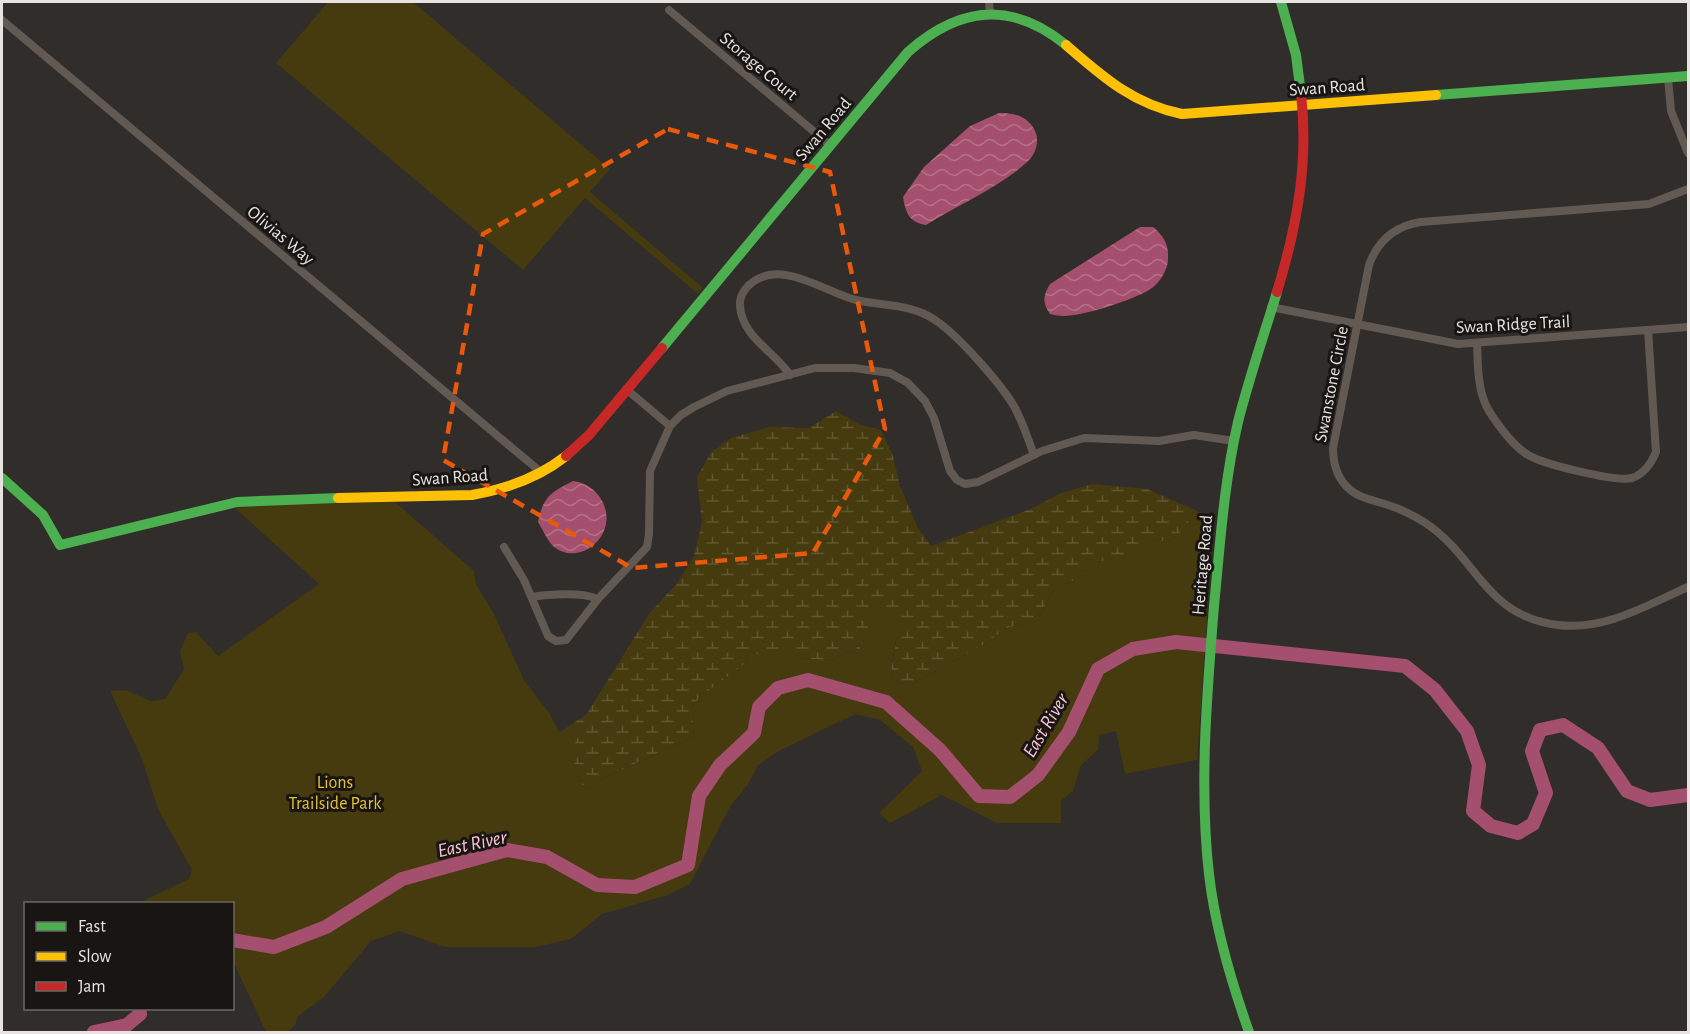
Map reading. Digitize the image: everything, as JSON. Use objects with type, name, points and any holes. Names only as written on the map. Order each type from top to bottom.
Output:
[{"type":"street","points":[[989,2],[990,13]]},
{"type":"street","name":"Heritage Road","points":[[1249,1032],[1219,931],[1207,854],[1205,787],[1213,624],[1225,498],[1234,441],[1249,381],[1289,249],[1301,193],[1303,106],[1296,54],[1281,2]]},
{"type":"street","name":"Storage Court","points":[[669,10],[830,146]]},
{"type":"street","name":"Swan Road","points":[[2,478],[43,515],[60,545],[237,502],[472,495],[505,489],[542,473],[578,447],[908,52],[923,37],[960,18],[990,13],[1015,16],[1040,25],[1122,91],[1143,104],[1182,114],[1689,76]]},
{"type":"street","name":"Olivias Way","points":[[2,20],[542,473]]},
{"type":"street","points":[[1668,78],[1671,111],[1689,153]]},
{"type":"street","name":"Swanstone Circle","points":[[1689,189],[1649,204],[1421,222],[1401,227],[1384,239],[1373,255],[1333,448],[1337,473],[1347,487],[1364,498],[1391,506],[1425,523],[1454,547],[1488,591],[1515,611],[1542,622],[1569,626],[1598,624],[1614,620],[1689,587]]},
{"type":"street","points":[[790,375],[760,344],[747,325],[741,310],[740,302],[743,292],[752,283],[762,278],[780,275],[798,277],[839,295],[917,311],[933,319],[964,348],[1011,401],[1034,455]]},
{"type":"street","name":"Swan Ridge Trail","points":[[1271,307],[1449,344],[1689,327]]},
{"type":"street","points":[[1477,343],[1480,383],[1485,403],[1517,446],[1534,459],[1543,462],[1625,479],[1637,475],[1649,465],[1657,445],[1648,330]]},
{"type":"street","points":[[504,547],[532,597],[548,636],[559,642],[568,638],[598,600],[647,547],[650,471],[670,426],[681,415],[714,396],[815,368],[874,369],[898,377],[913,387],[927,404],[934,418],[948,468],[962,483],[978,482],[1034,455],[1088,438],[1159,441],[1194,435],[1234,441]]},
{"type":"street","points":[[626,389],[670,426]]},
{"type":"street","points":[[532,597],[588,596],[598,600]]},
{"type":"highlighted area","points":[[668,129],[830,172],[885,429],[813,553],[632,568],[443,460],[483,234]]},
{"type":"green space","points":[[328,2],[413,2],[610,169],[590,192],[703,288],[698,294],[585,198],[523,270],[276,63]]},
{"type":"green space","points":[[836,411],[861,425],[881,430],[893,456],[900,486],[918,528],[931,546],[1031,509],[1061,493],[1092,484],[1147,489],[1195,510],[1185,529],[1168,542],[1152,540],[1138,553],[1107,559],[1087,569],[1080,577],[1054,590],[1037,620],[1007,628],[985,644],[908,686],[890,678],[896,640],[868,620],[868,630],[858,654],[850,650],[833,661],[800,658],[723,681],[700,697],[692,708],[695,736],[600,780],[589,789],[582,786],[570,753],[578,736],[572,724],[586,715],[649,614],[678,582],[694,556],[702,522],[697,477],[711,452],[731,438],[769,427],[809,428]]},
{"type":"green space","name":"Lions Trailside Park","points":[[395,502],[474,571],[476,584],[494,614],[524,680],[550,714],[559,732],[572,724],[578,736],[571,753],[582,786],[589,789],[600,780],[695,736],[692,708],[700,697],[759,653],[791,651],[800,658],[833,661],[850,650],[858,654],[875,605],[905,625],[896,640],[890,678],[908,686],[985,644],[1007,628],[1037,620],[1054,590],[1080,577],[1086,569],[1107,559],[1137,553],[1152,540],[1168,542],[1185,529],[1195,510],[1214,519],[1197,760],[1125,774],[1116,731],[1099,735],[1098,750],[1081,765],[1073,791],[1061,801],[1061,823],[997,823],[942,795],[890,823],[879,813],[922,771],[913,747],[880,720],[855,714],[777,752],[758,765],[748,784],[730,807],[690,884],[668,895],[602,914],[571,939],[536,947],[445,947],[400,931],[371,941],[324,997],[298,1016],[295,1025],[288,1032],[266,1032],[234,963],[234,902],[141,902],[189,879],[192,870],[158,809],[142,759],[110,691],[126,690],[151,701],[165,699],[184,669],[180,651],[188,633],[196,632],[218,656],[319,584],[235,508]]},
{"type":"water","points":[[999,113],[1019,116],[1031,124],[1037,141],[1030,158],[1004,180],[926,225],[912,219],[907,213],[903,197],[924,167],[970,126]]},
{"type":"water","points":[[1140,227],[1153,227],[1167,245],[1168,263],[1156,284],[1149,290],[1108,307],[1064,316],[1050,314],[1044,299],[1050,284]]},
{"type":"water","points":[[573,481],[588,486],[600,497],[606,511],[606,519],[601,536],[590,548],[568,553],[553,546],[538,522],[542,507],[549,496]]},
{"type":"waterway","name":"East River","points":[[234,940],[274,947],[326,927],[402,879],[507,850],[547,857],[597,885],[635,887],[688,865],[699,796],[720,765],[754,733],[759,707],[778,688],[808,680],[886,702],[940,750],[979,796],[1010,797],[1038,775],[1069,732],[1098,669],[1133,649],[1176,642],[1405,666],[1435,690],[1467,731],[1479,765],[1473,811],[1491,826],[1518,833],[1533,824],[1546,793],[1532,751],[1540,730],[1563,725],[1598,748],[1627,791],[1650,800],[1688,795]]},
{"type":"waterway","name":"East River","points":[[94,1032],[127,1025],[140,1014],[139,1010]]},
{"type":"traffic: fast","points":[[1281,2],[1296,55],[1301,94]]},
{"type":"traffic: fast","points":[[662,348],[908,52],[927,37],[966,18],[986,15],[1005,16],[1025,21],[1046,31],[1066,45]]},
{"type":"traffic: fast","points":[[1436,95],[1688,76]]},
{"type":"traffic: fast","points":[[1249,1032],[1224,954],[1215,914],[1206,841],[1205,740],[1214,606],[1229,467],[1242,406],[1277,292]]},
{"type":"traffic: fast","points":[[2,478],[43,515],[60,545],[237,502],[338,498]]},
{"type":"traffic: slow","points":[[1066,45],[1120,88],[1148,104],[1182,114],[1436,95]]},
{"type":"traffic: slow","points":[[338,498],[472,495],[522,482],[566,456]]},
{"type":"traffic: jam","points":[[1277,292],[1300,194],[1303,144],[1301,94]]},
{"type":"traffic: jam","points":[[566,456],[589,435],[662,348]]}]
